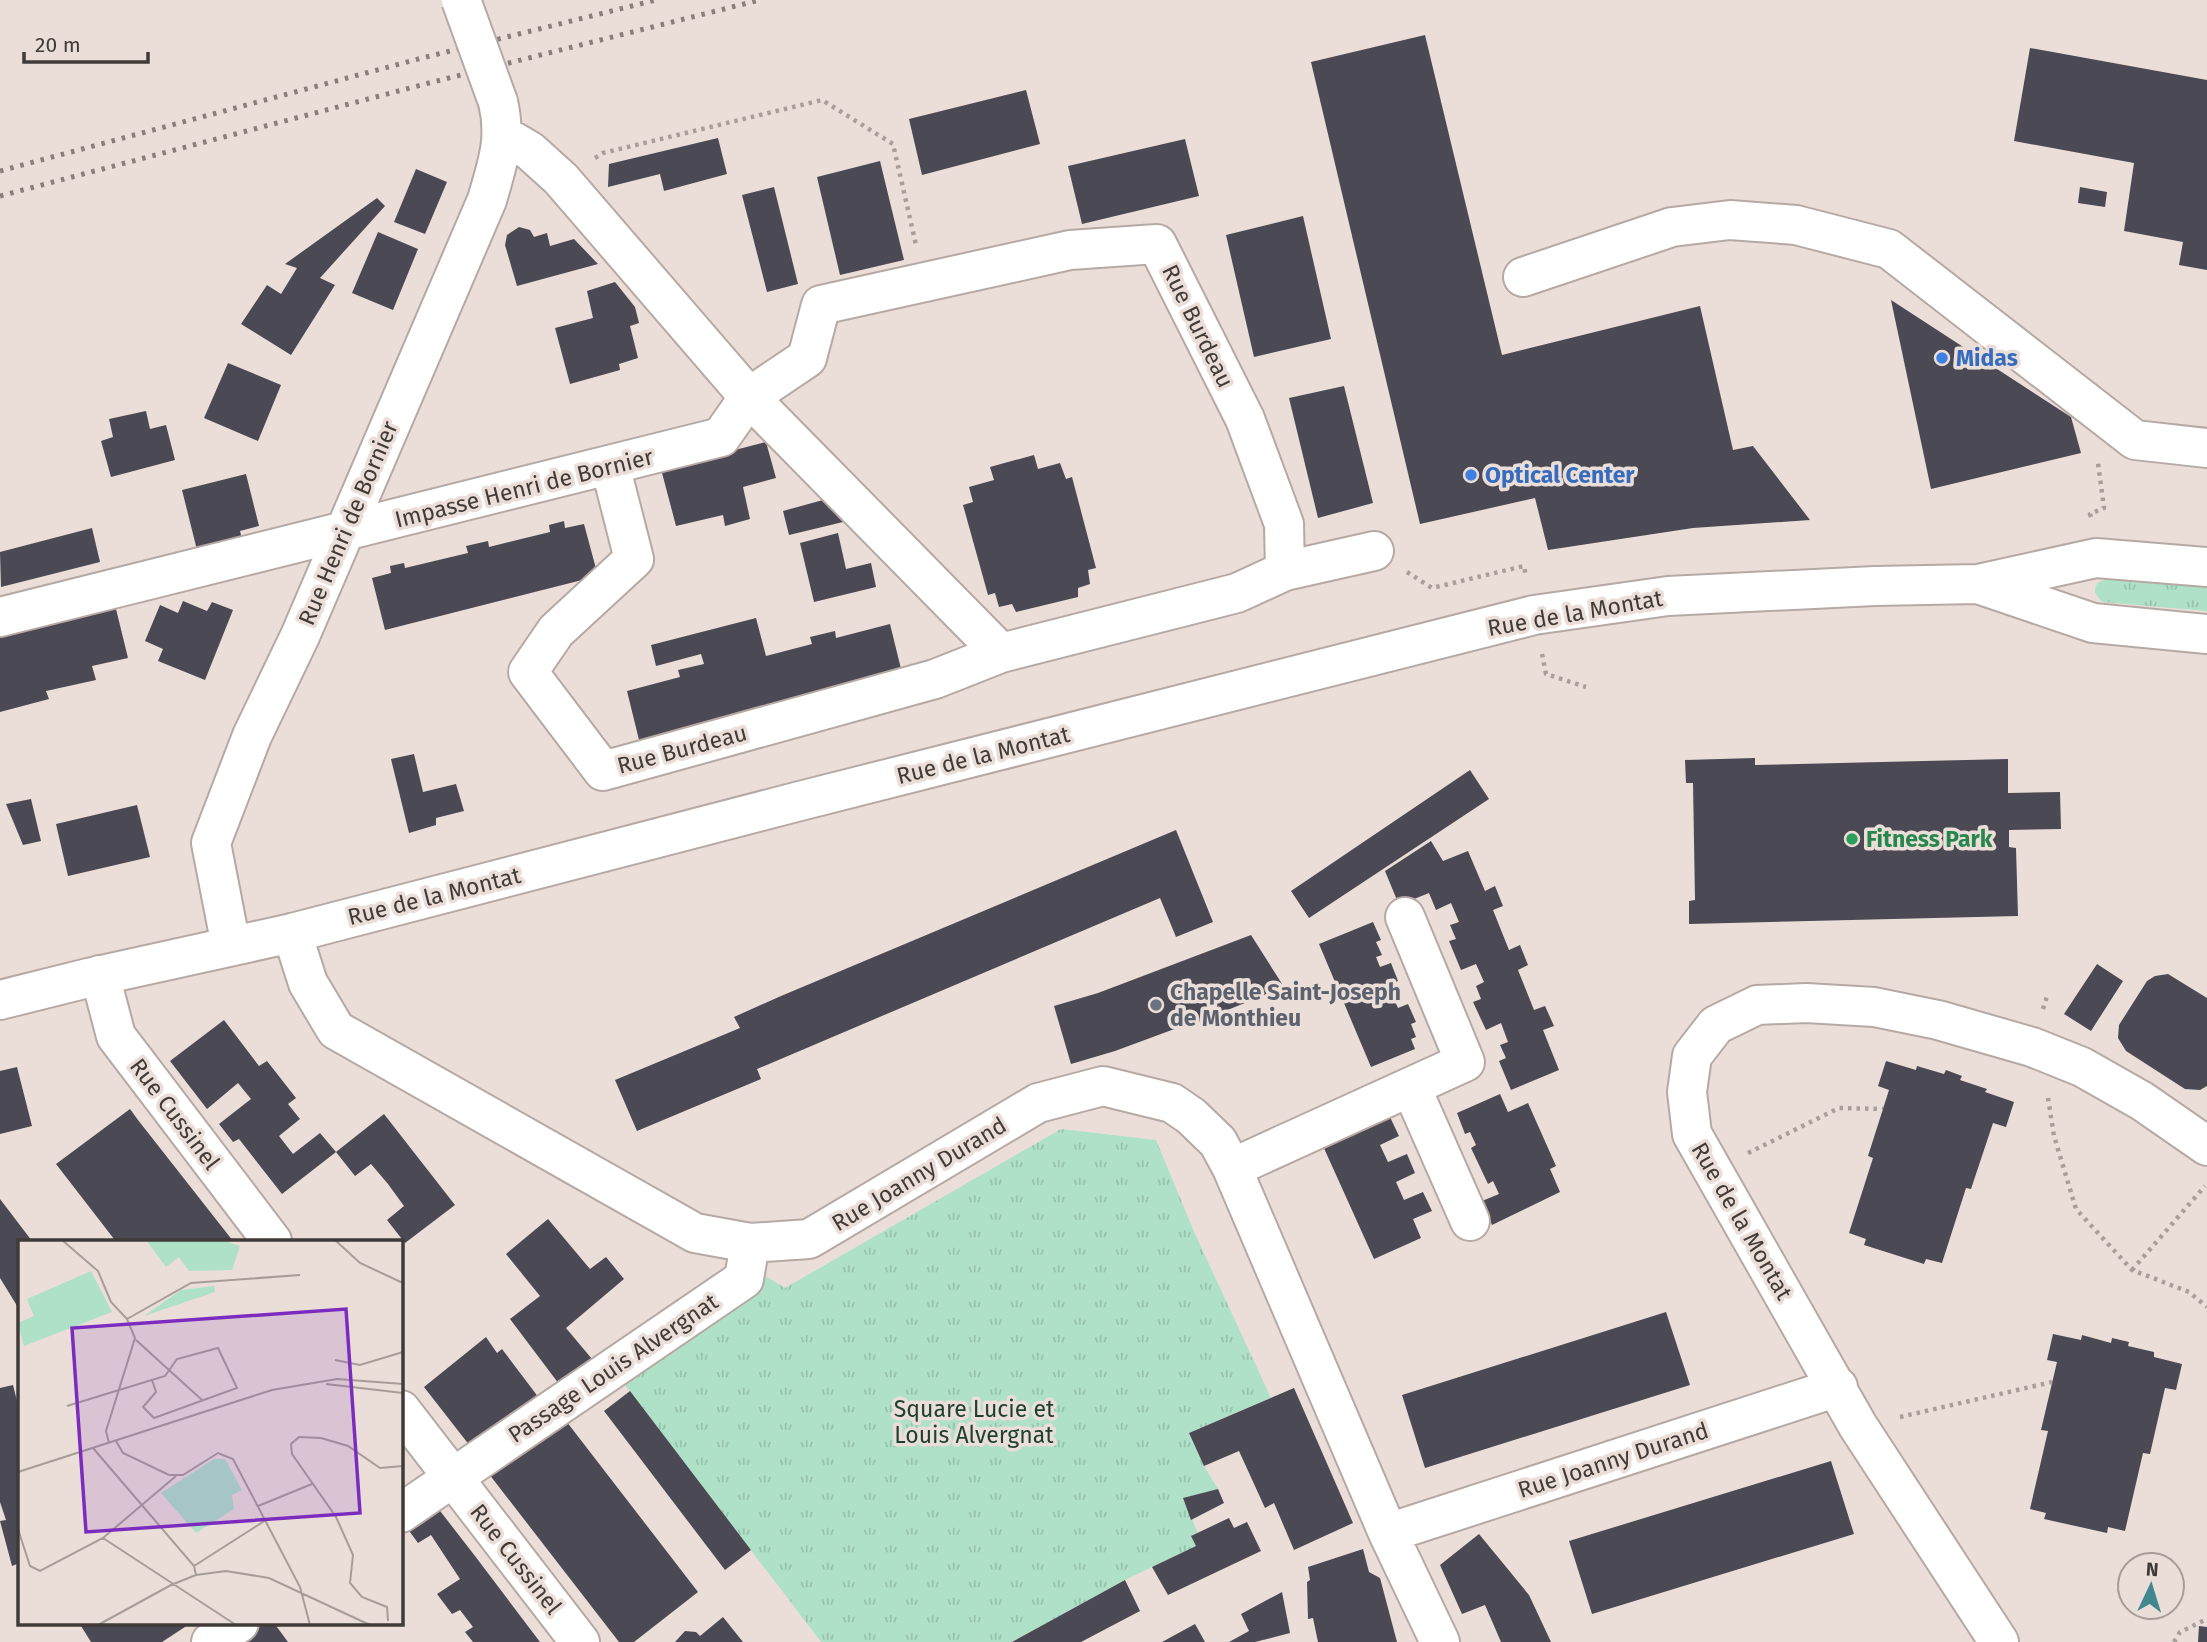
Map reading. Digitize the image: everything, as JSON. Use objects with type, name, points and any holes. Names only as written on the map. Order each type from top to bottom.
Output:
[{"type":"street","points":[[461,0],[501,118],[530,151],[561,178],[749,397],[1002,653]]},
{"type":"street","name":"Rue Henri de Bornier","points":[[231,946],[211,843],[252,736],[300,636],[487,200],[499,162],[501,118]]},
{"type":"street","points":[[1523,277],[1672,227],[1730,220],[1796,225],[1889,249],[2135,440],[2207,448]]},
{"type":"street","name":"Rue Burdeau","points":[[610,465],[634,559],[556,631],[528,672],[603,771],[935,679],[1002,653],[1237,593],[1285,571],[1284,524],[1245,419],[1157,244],[1070,250],[821,305],[807,358],[749,397],[720,437]]},
{"type":"street","name":"Impasse Henri de Bornier","points":[[0,617],[343,534],[720,437]]},
{"type":"street","points":[[1285,571],[1374,551]]},
{"type":"street","name":"Rue de la Montat","points":[[0,1000],[292,933],[1534,615],[1706,593],[1978,584],[2096,558],[2207,567]]},
{"type":"street","name":"Rue de la Montat","points":[[1978,584],[2093,623],[2207,634]]},
{"type":"street","points":[[1231,1168],[1465,1062],[1405,918]]},
{"type":"street","name":"Rue Joanny Durand","points":[[292,933],[308,984],[336,1030],[695,1233],[750,1243],[809,1239],[1038,1104],[1103,1086],[1172,1103],[1191,1116],[1218,1142],[1231,1168],[1388,1533],[1440,1642]]},
{"type":"street","name":"Rue Cussinel","points":[[100,975],[116,1035],[271,1240]]},
{"type":"street","name":"Rue de la Montat","points":[[1999,1642],[1858,1426],[1692,1134],[1687,1092],[1692,1056],[1716,1025],[1758,1005],[1806,1003],[1874,1007],[1938,1020],[2032,1048],[2082,1067],[2143,1101],[2207,1146]]},
{"type":"street","points":[[1411,1087],[1469,1221]]},
{"type":"street","name":"Passage Louis Alvergnat","points":[[402,1512],[744,1279],[750,1243]]},
{"type":"street","name":"Rue Joanny Durand","points":[[1388,1533],[1838,1387]]},
{"type":"street","name":"Rue Cussinel","points":[[402,1411],[580,1642]]},
{"type":"street","points":[[211,1642],[238,1624]]},
{"type":"path","points":[[561,178],[603,153],[822,100],[893,144],[924,282]]},
{"type":"path","points":[[2097,464],[2104,508]]},
{"type":"path","points":[[2032,1048],[2046,1084],[2054,1136],[2076,1209],[2132,1270],[2189,1292],[2207,1307]]},
{"type":"path","points":[[1713,1171],[1839,1108],[1883,1110]]},
{"type":"path","points":[[2132,1270],[2207,1184]]},
{"type":"path","points":[[1858,1426],[2052,1382]]},
{"type":"path","points":[[2174,1642],[2180,1632],[2207,1619]]},
{"type":"green space","points":[[2107,579],[2207,587],[2207,611],[2102,602],[2095,593],[2096,585]]},
{"type":"green space","name":"Square Lucie et Louis Alvergnat","points":[[1061,1129],[1156,1140],[1195,1234],[1271,1398],[1189,1433],[1218,1489],[1183,1499],[1198,1533],[1191,1536],[1196,1546],[1125,1580],[1012,1642],[821,1642],[619,1377],[767,1277],[785,1288]]},
{"type":"building","points":[[1425,35],[1502,355],[1700,306],[1733,450],[1753,446],[1810,520],[1693,528],[1548,550],[1535,498],[1420,524],[1311,62]]},
{"type":"building","points":[[2030,48],[2207,80],[2207,270],[2179,265],[2183,242],[2124,231],[2134,163],[2014,141]]},
{"type":"building","points":[[1026,90],[1040,144],[922,175],[909,119]]},
{"type":"building","points":[[718,138],[727,174],[664,191],[660,174],[608,187],[609,164]]},
{"type":"building","points":[[1185,139],[1199,196],[1082,224],[1068,166]]},
{"type":"building","points":[[880,161],[904,260],[840,275],[817,177]]},
{"type":"building","points":[[416,169],[447,182],[425,234],[394,222]]},
{"type":"building","points":[[774,187],[798,284],[767,292],[742,195]]},
{"type":"building","points":[[2080,187],[2107,192],[2105,207],[2078,203]]},
{"type":"building","points":[[377,198],[385,206],[320,278],[335,285],[291,355],[241,324],[267,285],[281,294],[297,268],[285,264]]},
{"type":"building","points":[[1303,216],[1331,339],[1254,357],[1226,235]]},
{"type":"building","points":[[519,227],[530,230],[534,237],[547,233],[550,246],[574,239],[598,264],[517,286],[505,245],[507,235]]},
{"type":"building","points":[[378,232],[418,249],[393,310],[352,293]]},
{"type":"building","points":[[615,282],[635,307],[639,323],[630,326],[638,358],[619,364],[620,370],[570,384],[555,328],[593,318],[587,291]]},
{"type":"building","name":"Midas","points":[[1891,300],[2071,417],[2081,453],[1931,489]]},
{"type":"building","points":[[228,363],[281,385],[258,441],[204,418]]},
{"type":"building","points":[[1344,386],[1373,503],[1318,518],[1289,398]]},
{"type":"building","points":[[146,411],[150,429],[166,425],[175,460],[111,477],[101,441],[113,437],[109,419]]},
{"type":"building","points":[[766,442],[776,478],[743,487],[750,519],[725,526],[723,515],[676,526],[661,469]]},
{"type":"building","points":[[1034,455],[1038,469],[1060,463],[1066,479],[1072,477],[1096,568],[1088,570],[1090,584],[1078,588],[1078,597],[1016,612],[1012,604],[999,607],[995,593],[988,595],[963,505],[973,502],[969,487],[994,480],[990,467]]},
{"type":"building","points":[[246,474],[259,526],[240,531],[242,539],[197,550],[182,490]]},
{"type":"building","points":[[823,500],[843,522],[789,535],[783,511]]},
{"type":"building","points":[[564,521],[565,528],[584,524],[598,576],[385,630],[372,578],[391,573],[390,566],[404,563],[405,568],[468,553],[466,546],[488,541],[489,547],[550,532],[549,525]]},
{"type":"building","points":[[92,528],[100,562],[1,587],[0,552]]},
{"type":"building","points":[[838,533],[846,569],[871,563],[876,587],[814,602],[800,543]]},
{"type":"building","points":[[183,601],[207,611],[212,602],[233,610],[205,680],[158,661],[163,649],[145,641],[160,605],[178,613]]},
{"type":"building","points":[[116,609],[128,658],[92,666],[96,680],[46,691],[49,699],[0,712],[0,638]]},
{"type":"building","points":[[756,618],[766,656],[812,644],[810,637],[835,631],[836,638],[890,624],[903,677],[640,744],[627,691],[680,677],[678,670],[704,664],[701,654],[656,666],[651,645]]},
{"type":"building","points":[[414,754],[423,792],[456,784],[464,811],[436,818],[436,825],[409,833],[391,759]]},
{"type":"building","name":"Fitness Park","points":[[1755,758],[1755,765],[2008,759],[2008,793],[2060,792],[2061,829],[2009,830],[2009,847],[2016,848],[2018,916],[1689,924],[1689,901],[1695,900],[1693,783],[1686,783],[1685,760]]},
{"type":"building","points":[[1470,770],[1489,799],[1309,918],[1291,891]]},
{"type":"building","points":[[31,799],[41,841],[23,845],[6,804]]},
{"type":"building","points":[[137,805],[150,857],[68,876],[56,824]]},
{"type":"building","points":[[1176,830],[1213,922],[1176,937],[1160,898],[757,1069],[761,1079],[637,1131],[615,1080],[740,1028],[734,1017],[781,996]]},
{"type":"building","points":[[1431,841],[1443,861],[1468,851],[1485,891],[1495,886],[1503,906],[1493,910],[1509,950],[1520,945],[1528,965],[1518,970],[1534,1010],[1545,1006],[1554,1026],[1543,1030],[1559,1070],[1511,1090],[1499,1061],[1506,1058],[1500,1045],[1508,1042],[1501,1023],[1486,1030],[1473,1002],[1481,999],[1476,986],[1484,982],[1476,964],[1461,970],[1449,941],[1456,939],[1450,925],[1459,922],[1451,903],[1436,910],[1429,893],[1399,905],[1385,871]]},
{"type":"building","points":[[1373,922],[1381,940],[1376,942],[1382,955],[1376,957],[1380,967],[1391,963],[1398,981],[1393,983],[1399,996],[1394,999],[1398,1008],[1408,1004],[1416,1022],[1411,1024],[1416,1037],[1411,1039],[1415,1049],[1371,1067],[1319,944]]},
{"type":"building","points":[[1251,935],[1284,987],[1188,1026],[1071,1064],[1054,1006],[1098,993]]},
{"type":"building","points":[[2097,964],[2123,981],[2091,1031],[2064,1014]]},
{"type":"building","points":[[2168,974],[2207,998],[2207,1086],[2200,1090],[2185,1089],[2126,1051],[2118,1038],[2119,1025],[2147,981],[2155,976]]},
{"type":"building","points":[[224,1020],[259,1066],[267,1061],[296,1098],[288,1104],[300,1119],[279,1136],[293,1154],[320,1133],[336,1152],[282,1194],[239,1139],[233,1142],[219,1124],[251,1099],[238,1083],[207,1109],[170,1061]]},
{"type":"building","points":[[1886,1061],[1916,1070],[1917,1066],[1944,1074],[1946,1070],[1962,1076],[1960,1080],[1987,1089],[1985,1092],[2014,1102],[2006,1127],[1993,1123],[1971,1189],[1966,1188],[1942,1263],[1926,1259],[1924,1264],[1864,1245],[1866,1239],[1849,1233],[1873,1158],[1868,1156],[1889,1090],[1878,1086]]},
{"type":"building","points":[[17,1067],[32,1126],[0,1134],[0,1071]]},
{"type":"building","points":[[1500,1094],[1508,1112],[1528,1103],[1556,1166],[1550,1169],[1560,1192],[1492,1225],[1482,1201],[1499,1194],[1493,1181],[1488,1184],[1471,1148],[1476,1145],[1470,1132],[1465,1134],[1457,1113]]},
{"type":"building","points":[[130,1109],[232,1240],[112,1240],[56,1164]]},
{"type":"building","points":[[384,1114],[455,1205],[405,1243],[387,1220],[404,1206],[388,1184],[371,1164],[355,1176],[336,1152]]},
{"type":"building","points":[[1390,1117],[1399,1136],[1380,1145],[1388,1162],[1407,1154],[1415,1173],[1396,1182],[1404,1200],[1423,1192],[1432,1211],[1413,1219],[1421,1238],[1374,1259],[1323,1146]]},
{"type":"building","points":[[0,1199],[31,1240],[18,1240],[18,1307],[0,1278]]},
{"type":"building","points":[[548,1219],[590,1269],[606,1257],[624,1279],[566,1328],[592,1359],[559,1384],[510,1319],[540,1296],[506,1254]]},
{"type":"building","points":[[1666,1312],[1690,1385],[1425,1468],[1402,1395]]},
{"type":"building","points":[[2053,1334],[2081,1340],[2082,1335],[2111,1343],[2112,1338],[2129,1342],[2128,1346],[2154,1352],[2154,1357],[2182,1364],[2176,1390],[2165,1388],[2150,1454],[2143,1453],[2125,1531],[2108,1527],[2107,1533],[2044,1519],[2046,1513],[2030,1509],[2048,1431],[2041,1430],[2057,1362],[2047,1360]]},
{"type":"building","points":[[486,1337],[497,1353],[502,1349],[539,1398],[470,1446],[424,1387]]},
{"type":"building","points":[[13,1385],[18,1405],[18,1570],[17,1564],[12,1566],[0,1521],[6,1520],[0,1502],[0,1388]]},
{"type":"building","points":[[1294,1388],[1353,1523],[1294,1550],[1274,1503],[1265,1508],[1239,1451],[1204,1466],[1189,1433]]},
{"type":"building","points":[[630,1391],[751,1550],[725,1570],[604,1411]]},
{"type":"building","points":[[563,1417],[698,1592],[634,1642],[619,1642],[489,1474]]},
{"type":"building","points":[[1831,1461],[1854,1534],[1592,1614],[1569,1541]]},
{"type":"building","points":[[1218,1489],[1224,1503],[1191,1520],[1183,1498]]},
{"type":"building","points":[[437,1507],[540,1642],[473,1642],[465,1632],[473,1627],[460,1610],[452,1614],[437,1594],[460,1579],[431,1535],[418,1543],[407,1528]]},
{"type":"building","points":[[1229,1518],[1234,1528],[1247,1522],[1261,1551],[1168,1595],[1152,1567],[1196,1546],[1191,1536]]},
{"type":"building","points":[[1479,1534],[1529,1595],[1551,1642],[1501,1642],[1485,1605],[1462,1614],[1440,1565]]},
{"type":"building","points":[[1363,1549],[1369,1572],[1380,1578],[1397,1642],[1318,1642],[1313,1618],[1308,1619],[1308,1567]]},
{"type":"building","points":[[1125,1580],[1140,1611],[1081,1642],[1012,1642]]},
{"type":"building","points":[[1282,1592],[1290,1633],[1255,1642],[1229,1642],[1249,1631],[1241,1614]]},
{"type":"building","points":[[723,1617],[743,1642],[675,1642],[685,1631],[696,1632],[700,1636]]},
{"type":"building","points":[[189,1624],[162,1642],[91,1642],[81,1626]]},
{"type":"building","points":[[264,1624],[275,1624],[288,1642],[238,1642]]},
{"type":"building","points":[[1195,1624],[1205,1642],[1162,1642]]},
{"type":"building","points":[[2199,1626],[2207,1627],[2207,1642],[2198,1642]]},
{"type":"railway","points":[[0,171],[422,58],[656,0]]},
{"type":"railway","points":[[0,196],[425,84],[760,0]]},
{"type":"place","name":"Midas","points":[[1942,358]]},
{"type":"place","name":"Optical Center","points":[[1471,475]]},
{"type":"place","name":"Fitness Park","points":[[1852,839]]},
{"type":"place","name":"Chapelle Saint-Joseph de Monthieu","points":[[1156,1005]]}]
